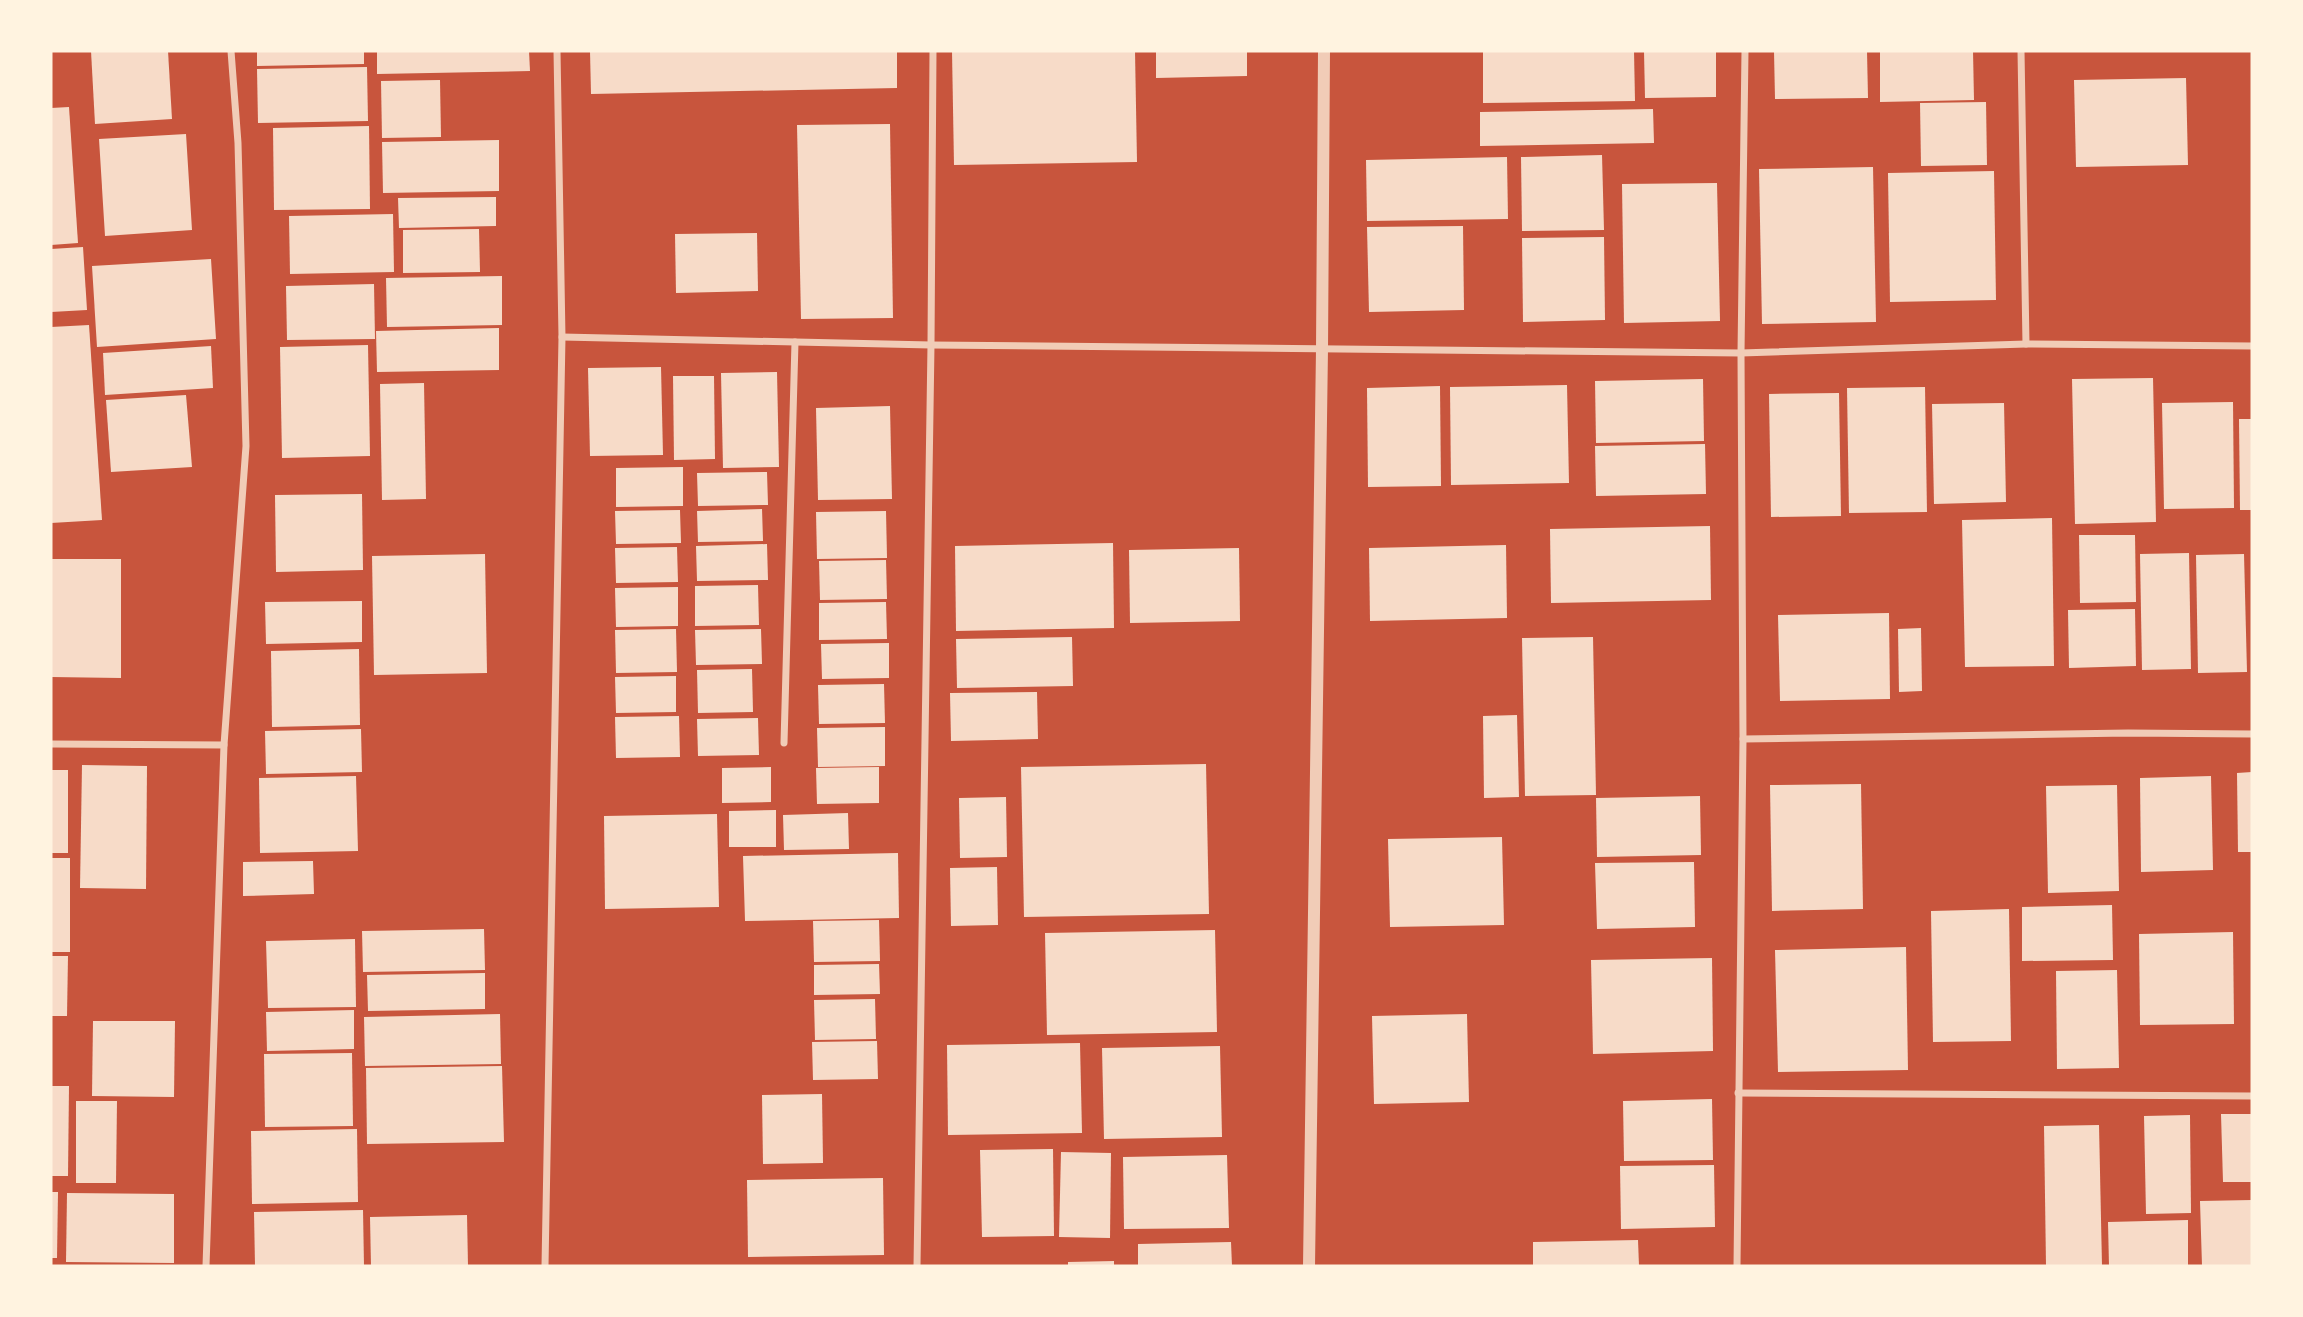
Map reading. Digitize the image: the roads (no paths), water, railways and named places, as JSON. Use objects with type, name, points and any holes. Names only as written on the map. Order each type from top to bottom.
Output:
[{"type":"street","points":[[206,1266],[224,746],[246,446],[238,143],[231,51]]},
{"type":"street","points":[[545,1266],[562,337],[557,51]]},
{"type":"street","points":[[917,1266],[933,51]]},
{"type":"street","points":[[1310,1266],[1324,51]]},
{"type":"street","points":[[1737,1266],[1743,740],[1741,352],[1745,51]]},
{"type":"street","points":[[2021,51],[2025,344]]},
{"type":"street","points":[[562,337],[931,345],[1741,352],[2025,344],[2252,346]]},
{"type":"street","points":[[784,743],[795,342]]},
{"type":"street","points":[[1743,740],[2129,733],[2252,734]]},
{"type":"street","points":[[51,744],[224,746]]},
{"type":"street","points":[[1738,1093],[2252,1096]]}]
